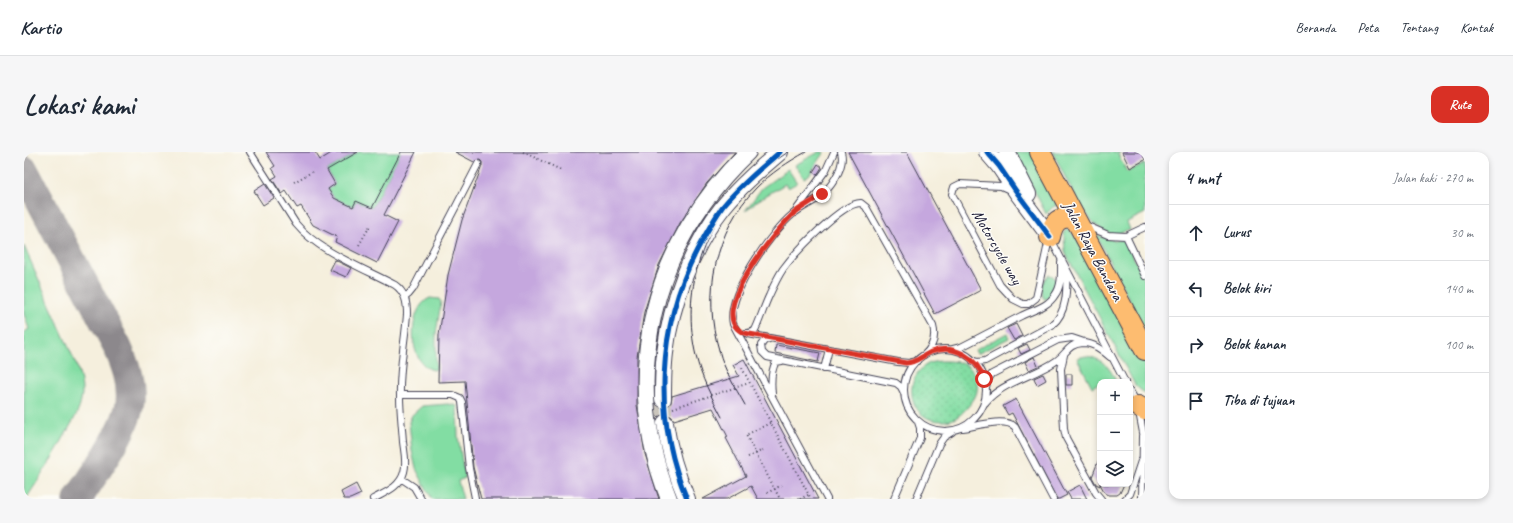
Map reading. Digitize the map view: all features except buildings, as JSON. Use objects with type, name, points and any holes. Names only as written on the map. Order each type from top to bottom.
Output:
[{"type":"main road","name":"Jalan Raya Bandara","points":[[1040,152],[1145,350]]},
{"type":"main road","points":[[1050,237],[1057,221],[1065,218],[1076,220]]},
{"type":"street","points":[[669,499],[654,452],[649,428],[646,396],[646,367],[654,307],[666,273],[689,224],[721,181],[748,152]]},
{"type":"street","points":[[687,499],[675,468],[667,410],[664,354],[668,332],[682,282],[708,230],[723,207],[743,185],[780,152]]},
{"type":"street","points":[[987,152],[999,166],[1050,237]]},
{"type":"street","points":[[1007,152],[1050,237]]},
{"type":"lane","points":[[250,152],[303,232],[320,246],[395,285],[405,297],[407,310],[400,363],[400,395],[405,465],[402,479],[393,489],[374,499]]},
{"type":"lane","points":[[828,499],[735,327],[732,314],[742,284],[762,250],[793,214],[826,170],[834,152]]},
{"type":"lane","points":[[793,214],[818,198],[829,187],[840,167],[842,159],[840,152]]},
{"type":"lane","points":[[405,297],[413,289],[478,164]]},
{"type":"lane","name":"Motorcycle way","points":[[1018,194],[1001,186],[960,184],[954,187],[952,194],[1000,285],[1017,301],[1028,304],[1036,298],[1050,237]]},
{"type":"lane","points":[[746,333],[752,332],[756,328],[763,308],[783,270],[797,252],[824,225],[840,213],[858,203],[861,203],[866,207],[933,326],[934,335],[932,345],[924,355]]},
{"type":"lane","points":[[1076,220],[1108,235],[1126,236],[1145,227]]},
{"type":"lane","points":[[1126,236],[1145,276]]},
{"type":"lane","points":[[1050,237],[1123,379]]},
{"type":"lane","points":[[735,327],[746,333],[773,339],[906,363],[917,360],[934,351],[961,348],[1052,300],[1059,287],[1061,274],[1060,258]]},
{"type":"lane","points":[[972,360],[978,362],[985,361],[1052,326],[1056,322],[1065,301],[1067,284],[1065,268]]},
{"type":"lane","points":[[982,408],[988,380],[992,374],[1058,340],[1072,338],[1090,344],[1100,349],[1113,360]]},
{"type":"lane","points":[[773,339],[762,342],[762,352],[767,357],[896,383],[901,387],[905,396]]},
{"type":"lane","points":[[916,499],[939,444],[944,436],[968,424],[976,417],[994,394],[1056,361],[1070,347],[1075,345],[1090,344]]},
{"type":"lane","points":[[824,369],[828,349]]},
{"type":"lane","points":[[950,350],[967,356],[972,360],[981,371],[986,388]]},
{"type":"lane","points":[[1064,354],[1061,369],[1064,429],[1066,438],[1096,493],[1101,499]]},
{"type":"lane","points":[[894,499],[920,438],[920,428],[916,419],[908,408],[904,384],[908,374],[917,360]]},
{"type":"lane","points":[[773,398],[772,383],[774,367],[776,362],[783,361]]},
{"type":"lane","points":[[400,395],[453,395],[460,398],[462,402],[468,468],[475,498]]},
{"type":"lane","points":[[1140,406],[1144,438],[1142,499]]},
{"type":"lane","points":[[916,419],[926,427],[948,431],[1002,422],[1011,423],[1015,427],[1053,499]]},
{"type":"lane","points":[[1125,499],[1130,494],[1143,455]]},
{"type":"lane","points":[[402,479],[414,487],[421,499]]},
{"type":"path","points":[[523,152],[561,170]]},
{"type":"path","points":[[294,182],[312,172]]},
{"type":"path","points":[[359,245],[370,226]]},
{"type":"path","points":[[742,368],[811,499]]},
{"type":"path","points":[[667,410],[750,383]]},
{"type":"path","points":[[770,423],[746,435],[780,499]]},
{"type":"path","points":[[748,458],[763,450]]},
{"type":"path","points":[[767,493],[782,485]]},
{"type":"path","points":[[800,499],[808,494]]},
{"type":"green space","points":[[358,152],[401,152],[372,208],[356,201],[353,207],[334,198],[328,189],[335,184],[327,170]]},
{"type":"green space","points":[[819,152],[825,152],[809,175],[804,178],[795,165]]},
{"type":"green space","points":[[1015,152],[1033,152],[1057,205],[1046,214]]},
{"type":"green space","points":[[1053,152],[1121,152],[1118,154],[1127,172],[1145,163],[1145,213],[1127,222],[1130,230],[1114,234],[1100,229],[1092,221],[1076,198]]},
{"type":"green space","points":[[788,169],[797,183],[788,188],[785,184],[757,201],[745,211],[762,188]]},
{"type":"green space","points":[[1066,230],[1070,230],[1087,253],[1145,363],[1145,394],[1135,385],[1065,252],[1064,235]]},
{"type":"green space","points":[[1095,233],[1109,239],[1125,240],[1145,281],[1145,330]]},
{"type":"green space","points":[[24,246],[76,364],[82,386],[82,396],[75,418],[26,499],[24,499],[24,332],[29,329],[24,314]]},
{"type":"green space","points":[[1049,275],[1053,276],[1056,280],[1054,289],[1047,299],[1044,299],[1042,286],[1045,279]]},
{"type":"green space","points":[[430,298],[439,299],[441,302],[436,334],[436,369],[434,370],[425,366],[419,358],[415,348],[413,336],[417,312],[422,304]]},
{"type":"green space","points":[[1007,333],[1009,338],[977,354],[975,350]]},
{"type":"green space","points":[[1086,356],[1101,361],[1109,368],[1114,379],[1097,379],[1097,384],[1092,387],[1077,358]]},
{"type":"green space","points":[[943,361],[965,364],[969,367],[975,376],[977,391],[971,403],[958,416],[946,421],[931,420],[922,415],[916,408],[912,390],[913,381],[918,372],[926,365]]},
{"type":"green space","points":[[448,404],[457,406],[458,437],[465,478],[458,481],[463,499],[432,499],[416,469],[412,451],[409,422],[412,415],[422,406]]},
{"type":"taxiway","points":[[24,170],[117,346],[129,380],[130,402],[128,413],[123,425],[109,452],[78,499]]},
{"type":"tunnel","points":[[663,399],[665,423]]},
{"type":"tram line","points":[[722,417],[701,372],[696,356],[692,332],[691,309],[693,285],[707,241],[718,220],[731,201],[747,183],[788,152]]},
{"type":"tram line","points":[[745,405],[724,364],[714,329],[712,286],[716,264],[722,243],[731,223],[742,205],[756,188],[768,177],[806,152]]},
{"type":"cycle path","points":[[687,499],[676,469],[669,437],[665,406],[664,374],[667,342],[674,311],[684,280],[697,250],[719,211],[743,185],[780,152]]},
{"type":"cycle path","points":[[987,152],[999,166],[1050,237]]},
{"type":"route","points":[[822,194],[793,214],[762,250],[751,266],[732,309],[732,319],[735,327],[744,333],[906,363],[913,362],[934,351],[944,349],[957,351],[967,356],[977,365],[984,379]]}]
